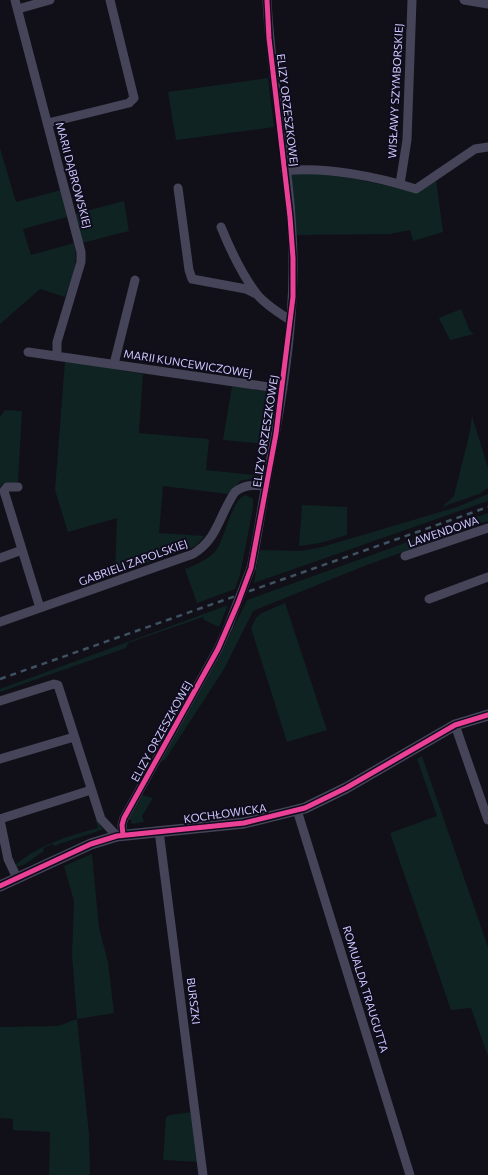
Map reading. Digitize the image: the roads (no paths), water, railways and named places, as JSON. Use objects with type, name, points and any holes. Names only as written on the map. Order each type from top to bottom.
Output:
[{"type":"street","name":"MARII DĄBROWSKIEJ","points":[[15,0],[81,252],[81,262],[57,342],[57,355]]},
{"type":"street","points":[[18,9],[50,0]]},
{"type":"street","points":[[48,123],[129,102],[134,98],[110,0]]},
{"type":"street","name":"ELIZY ORZESZKOWEJ","points":[[120,835],[124,818],[218,649],[251,568],[276,434],[283,389],[290,320],[293,258],[285,171],[269,38],[267,0]]},
{"type":"street","name":"WISŁAWY SZYMBORSKIEJ","points":[[400,184],[407,140],[412,0]]},
{"type":"street","points":[[464,0],[488,4]]},
{"type":"street","points":[[285,171],[303,169],[351,174],[400,184],[416,189],[475,149],[488,147]]},
{"type":"street","points":[[178,188],[189,270],[192,280],[246,289],[256,294]]},
{"type":"street","points":[[221,226],[230,248],[256,294],[263,301],[290,320]]},
{"type":"street","name":"MARII KUNCEWICZOWEJ","points":[[114,364],[135,280]]},
{"type":"street","name":"MARII KUNCEWICZOWEJ","points":[[28,352],[283,389]]},
{"type":"street","name":"GABRIELI ZAPOLSKIEJ","points":[[0,622],[192,554],[210,541],[235,492],[241,487],[248,485],[266,486]]},
{"type":"street","points":[[18,488],[5,488],[3,498],[22,550],[40,608]]},
{"type":"street","name":"LAWENDOWA","points":[[405,556],[488,528]]},
{"type":"street","points":[[0,558],[22,550]]},
{"type":"street","points":[[429,599],[488,578]]},
{"type":"street","points":[[0,701],[54,684],[58,685],[101,819],[120,835]]},
{"type":"street","name":"KOCHŁOWICKA","points":[[0,886],[92,844],[120,835],[244,823],[297,810],[346,788],[455,725],[488,716]]},
{"type":"street","points":[[455,725],[488,820]]},
{"type":"street","points":[[0,759],[74,737]]},
{"type":"street","points":[[17,878],[8,859],[0,820],[92,790]]},
{"type":"street","name":"ROMUALDA TRAUGUTTA","points":[[297,810],[410,1175]]},
{"type":"street","name":"BURSZKI","points":[[159,831],[203,1175]]},
{"type":"railway","points":[[0,679],[488,507]]}]
